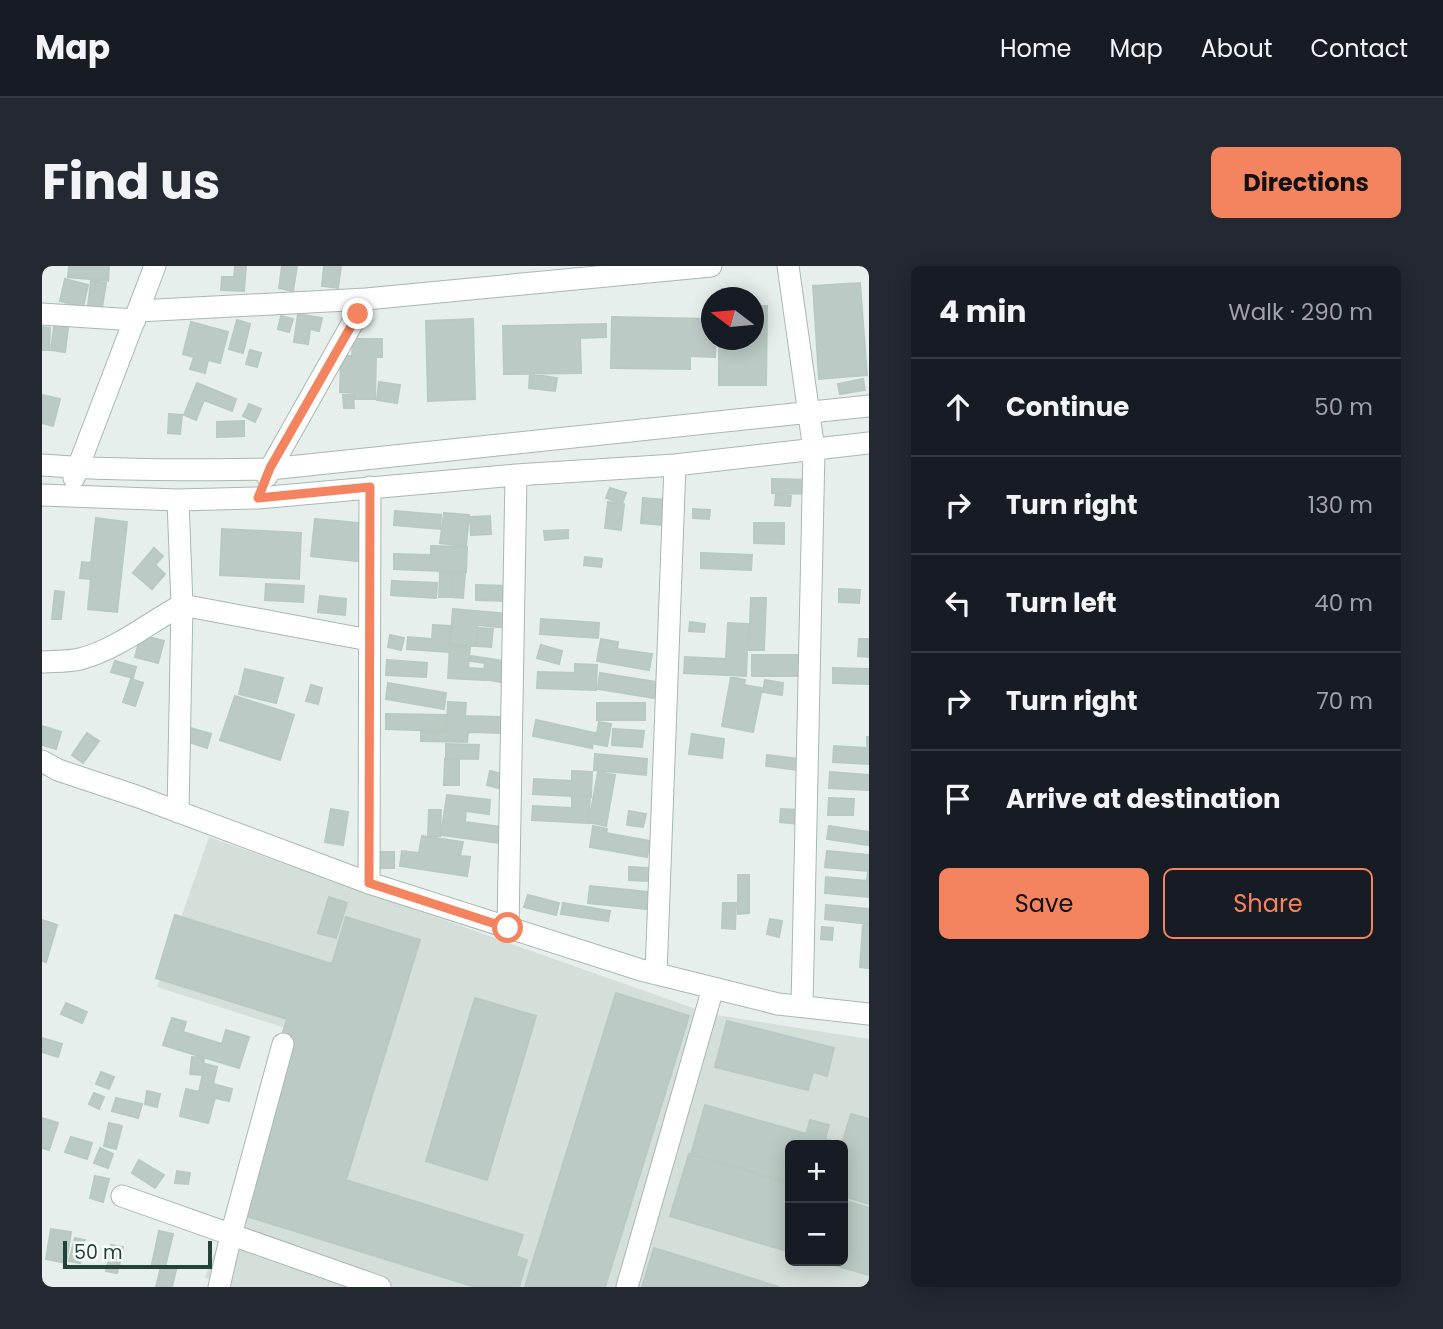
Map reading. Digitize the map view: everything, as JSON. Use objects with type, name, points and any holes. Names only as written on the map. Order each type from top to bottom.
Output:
[{"type":"street","points":[[66,496],[155,266]]},
{"type":"street","points":[[42,314],[136,315],[366,299],[620,270],[711,266]]},
{"type":"street","points":[[788,266],[814,450],[802,1006]]},
{"type":"street","points":[[258,498],[270,468],[366,299]]},
{"type":"street","points":[[42,465],[177,470],[270,468],[869,406]]},
{"type":"street","points":[[42,495],[178,500],[258,498],[516,475],[675,465],[869,443]]},
{"type":"street","points":[[656,974],[675,465]]},
{"type":"street","points":[[508,928],[516,475]]},
{"type":"street","points":[[369,883],[370,487]]},
{"type":"street","points":[[178,500],[182,605],[178,812]]},
{"type":"street","points":[[42,662],[79,659],[119,644],[182,605],[369,640]]},
{"type":"street","points":[[42,761],[58,770],[369,883],[656,974],[778,1004],[869,1014]]},
{"type":"street","points":[[626,1287],[713,988]]},
{"type":"street","points":[[219,1287],[283,1044]]},
{"type":"street","points":[[122,1196],[380,1287]]},
{"type":"shaded area","points":[[209,837],[710,1014],[869,1039],[869,1287],[225,1287],[205,1277],[301,1033],[157,987]]},
{"type":"building","points":[[69,266],[109,266],[108,281],[68,277]]},
{"type":"building","points":[[235,266],[246,266],[244,291],[221,290],[222,277],[234,277]]},
{"type":"building","points":[[282,266],[297,266],[293,291],[279,288]]},
{"type":"building","points":[[324,266],[341,266],[338,288],[322,286]]},
{"type":"building","points":[[65,279],[88,285],[83,307],[60,301]]},
{"type":"building","points":[[91,281],[106,283],[102,308],[88,306]]},
{"type":"building","points":[[860,283],[867,375],[819,379],[813,286]]},
{"type":"building","points":[[764,306],[767,306],[766,385],[719,385],[719,350],[764,350]]},
{"type":"building","points":[[298,314],[322,318],[319,331],[310,329],[308,344],[294,342]]},
{"type":"building","points":[[281,316],[293,319],[289,332],[278,329]]},
{"type":"building","points":[[612,317],[701,319],[701,350],[715,350],[715,357],[690,356],[690,369],[611,368]]},
{"type":"building","points":[[473,319],[475,399],[428,401],[426,321]]},
{"type":"building","points":[[237,320],[250,324],[243,353],[229,349]]},
{"type":"building","points":[[191,322],[228,332],[220,363],[208,360],[205,373],[190,369],[194,357],[183,354]]},
{"type":"building","points":[[606,324],[606,337],[580,338],[581,373],[504,374],[503,326]]},
{"type":"building","points":[[42,327],[50,328],[49,350],[42,350]]},
{"type":"building","points":[[54,327],[68,328],[65,352],[51,350]]},
{"type":"building","points":[[353,339],[382,339],[382,357],[376,357],[375,399],[354,399],[355,393],[340,392],[341,356],[352,356]]},
{"type":"building","points":[[250,350],[261,353],[257,367],[246,364]]},
{"type":"building","points":[[530,374],[557,378],[555,391],[529,388]]},
{"type":"building","points":[[863,379],[865,390],[840,394],[838,384]]},
{"type":"building","points":[[379,382],[400,385],[397,403],[377,400]]},
{"type":"building","points":[[197,383],[236,399],[232,411],[204,400],[196,420],[184,415]]},
{"type":"building","points":[[353,394],[354,408],[344,408],[343,395]]},
{"type":"building","points":[[42,395],[60,399],[53,426],[42,423]]},
{"type":"building","points":[[249,404],[261,409],[255,422],[243,416]]},
{"type":"building","points":[[169,414],[182,415],[180,434],[168,433]]},
{"type":"building","points":[[244,421],[244,436],[217,437],[217,422]]},
{"type":"building","points":[[772,479],[815,480],[814,494],[772,493]]},
{"type":"building","points":[[610,488],[626,493],[622,504],[606,498]]},
{"type":"building","points":[[776,494],[791,496],[790,506],[775,505]]},
{"type":"building","points":[[643,498],[665,500],[663,525],[641,523]]},
{"type":"building","points":[[608,502],[624,504],[621,530],[605,528]]},
{"type":"building","points":[[693,509],[710,510],[709,519],[693,518]]},
{"type":"building","points":[[395,511],[441,515],[440,529],[394,525]]},
{"type":"building","points":[[444,513],[469,515],[466,546],[440,543]]},
{"type":"building","points":[[490,516],[491,534],[471,535],[470,517]]},
{"type":"building","points":[[96,518],[127,522],[117,612],[88,609],[91,579],[80,578],[82,562],[91,563]]},
{"type":"building","points":[[315,519],[369,524],[365,562],[311,556]]},
{"type":"building","points":[[754,523],[784,523],[784,544],[754,543]]},
{"type":"building","points":[[222,529],[301,533],[299,579],[220,575]]},
{"type":"building","points":[[568,530],[568,538],[545,540],[544,531]]},
{"type":"building","points":[[431,546],[467,547],[466,572],[394,569],[394,554],[431,555]]},
{"type":"building","points":[[154,548],[163,556],[155,565],[165,574],[152,589],[133,573]]},
{"type":"building","points":[[701,553],[752,555],[751,570],[701,568]]},
{"type":"building","points":[[585,557],[602,559],[601,567],[584,565]]},
{"type":"building","points":[[440,573],[452,573],[450,597],[439,597]]},
{"type":"building","points":[[454,573],[465,574],[463,598],[452,597]]},
{"type":"building","points":[[392,581],[437,583],[436,598],[391,595]]},
{"type":"building","points":[[266,584],[304,586],[303,602],[265,600]]},
{"type":"building","points":[[476,585],[511,586],[510,601],[476,600]]},
{"type":"building","points":[[839,589],[860,590],[859,603],[839,602]]},
{"type":"building","points":[[55,591],[64,592],[61,619],[52,619]]},
{"type":"building","points":[[320,596],[346,599],[345,615],[318,612]]},
{"type":"building","points":[[751,598],[766,598],[764,650],[749,650]]},
{"type":"building","points":[[453,609],[509,614],[508,628],[477,625],[475,646],[450,644]]},
{"type":"building","points":[[541,619],[599,623],[598,638],[540,634]]},
{"type":"building","points":[[690,622],[705,624],[704,632],[689,631]]},
{"type":"building","points":[[728,623],[748,624],[746,676],[684,673],[685,657],[726,659]]},
{"type":"building","points":[[433,625],[450,626],[448,652],[407,649],[408,637],[432,639]]},
{"type":"building","points":[[478,628],[493,629],[491,647],[477,646]]},
{"type":"building","points":[[141,635],[164,641],[158,663],[135,657]]},
{"type":"building","points":[[390,635],[404,638],[401,650],[388,647]]},
{"type":"building","points":[[601,639],[618,642],[617,649],[652,654],[649,670],[597,661]]},
{"type":"building","points":[[859,639],[869,639],[869,657],[858,656]]},
{"type":"building","points":[[541,645],[562,651],[559,664],[537,658]]},
{"type":"building","points":[[450,646],[470,647],[468,668],[484,669],[483,680],[448,678]]},
{"type":"building","points":[[752,655],[805,655],[806,676],[752,676]]},
{"type":"building","points":[[471,656],[504,661],[501,682],[483,679],[485,663],[470,661]]},
{"type":"building","points":[[387,660],[427,663],[426,677],[386,675]]},
{"type":"building","points":[[115,661],[136,667],[133,678],[111,672]]},
{"type":"building","points":[[575,664],[597,665],[596,690],[537,688],[538,672],[575,673]]},
{"type":"building","points":[[833,668],[869,669],[869,684],[833,683]]},
{"type":"building","points":[[245,669],[283,678],[276,703],[239,694]]},
{"type":"building","points":[[600,673],[657,682],[654,698],[598,689]]},
{"type":"building","points":[[731,677],[745,680],[744,685],[762,688],[753,732],[722,726]]},
{"type":"building","points":[[131,679],[143,683],[135,706],[123,702]]},
{"type":"building","points":[[765,680],[783,683],[782,695],[763,692]]},
{"type":"building","points":[[388,683],[446,693],[444,709],[386,699]]},
{"type":"building","points":[[311,685],[322,688],[318,704],[306,701]]},
{"type":"building","points":[[235,696],[294,715],[280,760],[220,740]]},
{"type":"building","points":[[448,702],[466,703],[465,716],[501,717],[501,733],[468,732],[467,742],[421,741],[421,732],[447,733]]},
{"type":"building","points":[[597,703],[645,703],[645,720],[597,720]]},
{"type":"building","points":[[386,714],[446,715],[445,731],[386,729]]},
{"type":"building","points":[[536,720],[595,733],[592,748],[533,736]]},
{"type":"building","points":[[599,722],[611,724],[607,746],[595,744]]},
{"type":"building","points":[[180,725],[211,734],[207,748],[177,738]]},
{"type":"building","points":[[42,726],[61,732],[56,749],[42,745]]},
{"type":"building","points":[[613,729],[644,731],[642,747],[612,745]]},
{"type":"building","points":[[87,733],[99,741],[83,763],[72,755]]},
{"type":"building","points":[[692,734],[724,739],[722,758],[689,754]]},
{"type":"building","points":[[867,737],[869,764],[833,762],[834,746],[867,748]]},
{"type":"building","points":[[446,744],[479,745],[478,759],[446,758]]},
{"type":"building","points":[[595,754],[647,759],[646,775],[594,770]]},
{"type":"building","points":[[767,755],[800,759],[798,770],[766,766]]},
{"type":"building","points":[[445,759],[459,760],[459,785],[444,785]]},
{"type":"building","points":[[490,771],[503,774],[499,788],[487,785]]},
{"type":"building","points":[[572,771],[592,772],[591,797],[533,794],[534,779],[572,781]]},
{"type":"building","points":[[598,772],[615,775],[606,826],[589,822]]},
{"type":"building","points":[[830,772],[869,775],[869,790],[829,788]]},
{"type":"building","points":[[447,795],[490,800],[489,814],[466,811],[465,822],[502,827],[500,843],[441,835]]},
{"type":"building","points":[[572,797],[590,798],[588,823],[532,820],[533,806],[572,808]]},
{"type":"building","points":[[829,798],[854,799],[853,815],[828,815]]},
{"type":"building","points":[[331,809],[348,812],[343,845],[325,842]]},
{"type":"building","points":[[781,809],[800,810],[799,824],[780,822]]},
{"type":"building","points":[[429,810],[441,810],[440,836],[428,836]]},
{"type":"building","points":[[629,811],[646,814],[643,827],[627,825]]},
{"type":"building","points":[[593,826],[607,829],[606,833],[650,841],[647,857],[590,847]]},
{"type":"building","points":[[829,826],[869,832],[868,845],[827,839]]},
{"type":"building","points":[[422,836],[463,842],[460,856],[470,857],[467,876],[400,866],[402,851],[419,853]]},
{"type":"building","points":[[827,851],[869,855],[869,897],[825,893],[826,877],[867,881],[868,871],[825,867]]},
{"type":"building","points":[[380,852],[394,852],[394,868],[380,868]]},
{"type":"building","points":[[629,867],[649,868],[649,881],[629,880]]},
{"type":"building","points":[[738,875],[749,875],[749,913],[738,914]]},
{"type":"building","points":[[590,886],[648,892],[646,909],[588,903]]},
{"type":"building","points":[[528,895],[559,903],[556,915],[524,907]]},
{"type":"building","points":[[329,897],[347,903],[336,938],[318,933]]},
{"type":"building","points":[[563,903],[610,911],[608,921],[561,914]]},
{"type":"building","points":[[723,903],[736,903],[735,929],[722,928]]},
{"type":"building","points":[[826,905],[869,909],[869,924],[825,919]]},
{"type":"building","points":[[175,915],[332,964],[346,917],[420,940],[346,1180],[523,1235],[516,1256],[527,1260],[519,1287],[475,1287],[227,1210],[287,1019],[156,978]]},
{"type":"building","points":[[770,919],[782,921],[779,937],[767,934]]},
{"type":"building","points":[[42,920],[57,925],[46,962],[42,961]]},
{"type":"building","points":[[863,924],[869,924],[869,968],[860,967]]},
{"type":"building","points":[[822,927],[833,928],[832,940],[821,939]]},
{"type":"building","points":[[616,993],[689,1016],[605,1287],[525,1287]]},
{"type":"building","points":[[475,998],[536,1016],[487,1180],[426,1161]]},
{"type":"building","points":[[66,1003],[87,1012],[82,1023],[61,1014]]},
{"type":"building","points":[[172,1018],[186,1022],[183,1032],[222,1044],[226,1030],[249,1037],[239,1068],[163,1045]]},
{"type":"building","points":[[727,1021],[834,1048],[827,1076],[813,1072],[808,1090],[715,1067]]},
{"type":"building","points":[[42,1038],[62,1044],[58,1057],[42,1052]]},
{"type":"building","points":[[192,1057],[204,1058],[202,1075],[190,1074]]},
{"type":"building","points":[[205,1064],[217,1067],[213,1084],[232,1089],[229,1101],[215,1098],[208,1123],[180,1116],[186,1089],[199,1092]]},
{"type":"building","points":[[101,1072],[114,1077],[109,1089],[96,1084]]},
{"type":"building","points":[[147,1091],[160,1094],[157,1107],[145,1104]]},
{"type":"building","points":[[94,1093],[104,1097],[99,1109],[89,1104]]},
{"type":"building","points":[[116,1098],[142,1104],[138,1118],[112,1111]]},
{"type":"building","points":[[705,1105],[806,1134],[810,1120],[829,1125],[825,1139],[828,1140],[785,1140],[785,1181],[691,1154]]},
{"type":"building","points":[[851,1114],[869,1119],[869,1204],[848,1198],[848,1140],[843,1140]]},
{"type":"building","points":[[42,1118],[58,1123],[49,1150],[42,1148]]},
{"type":"building","points":[[109,1123],[122,1126],[116,1149],[104,1146]]},
{"type":"building","points":[[71,1137],[92,1143],[87,1159],[65,1152]]},
{"type":"building","points":[[100,1148],[113,1154],[108,1168],[94,1163]]},
{"type":"building","points":[[689,1154],[785,1183],[785,1250],[670,1216]]},
{"type":"building","points":[[139,1160],[164,1175],[155,1188],[132,1173]]},
{"type":"building","points":[[177,1171],[190,1173],[188,1184],[175,1183]]},
{"type":"building","points":[[95,1176],[109,1179],[103,1202],[90,1198]]},
{"type":"building","points":[[848,1202],[869,1208],[869,1275],[838,1266],[848,1266]]},
{"type":"building","points":[[51,1229],[71,1232],[66,1263],[46,1259]]},
{"type":"building","points":[[159,1231],[173,1234],[165,1267],[152,1264]]},
{"type":"building","points":[[75,1238],[85,1240],[80,1263],[69,1261]]},
{"type":"building","points":[[111,1245],[123,1247],[121,1260],[109,1257]]},
{"type":"building","points":[[654,1248],[779,1287],[642,1287]]},
{"type":"building","points":[[109,1259],[120,1262],[117,1273],[106,1271]]},
{"type":"building","points":[[161,1267],[176,1270],[172,1287],[156,1287]]},
{"type":"route","points":[[358,314],[270,468],[258,498],[370,487],[369,883],[508,928]]}]
